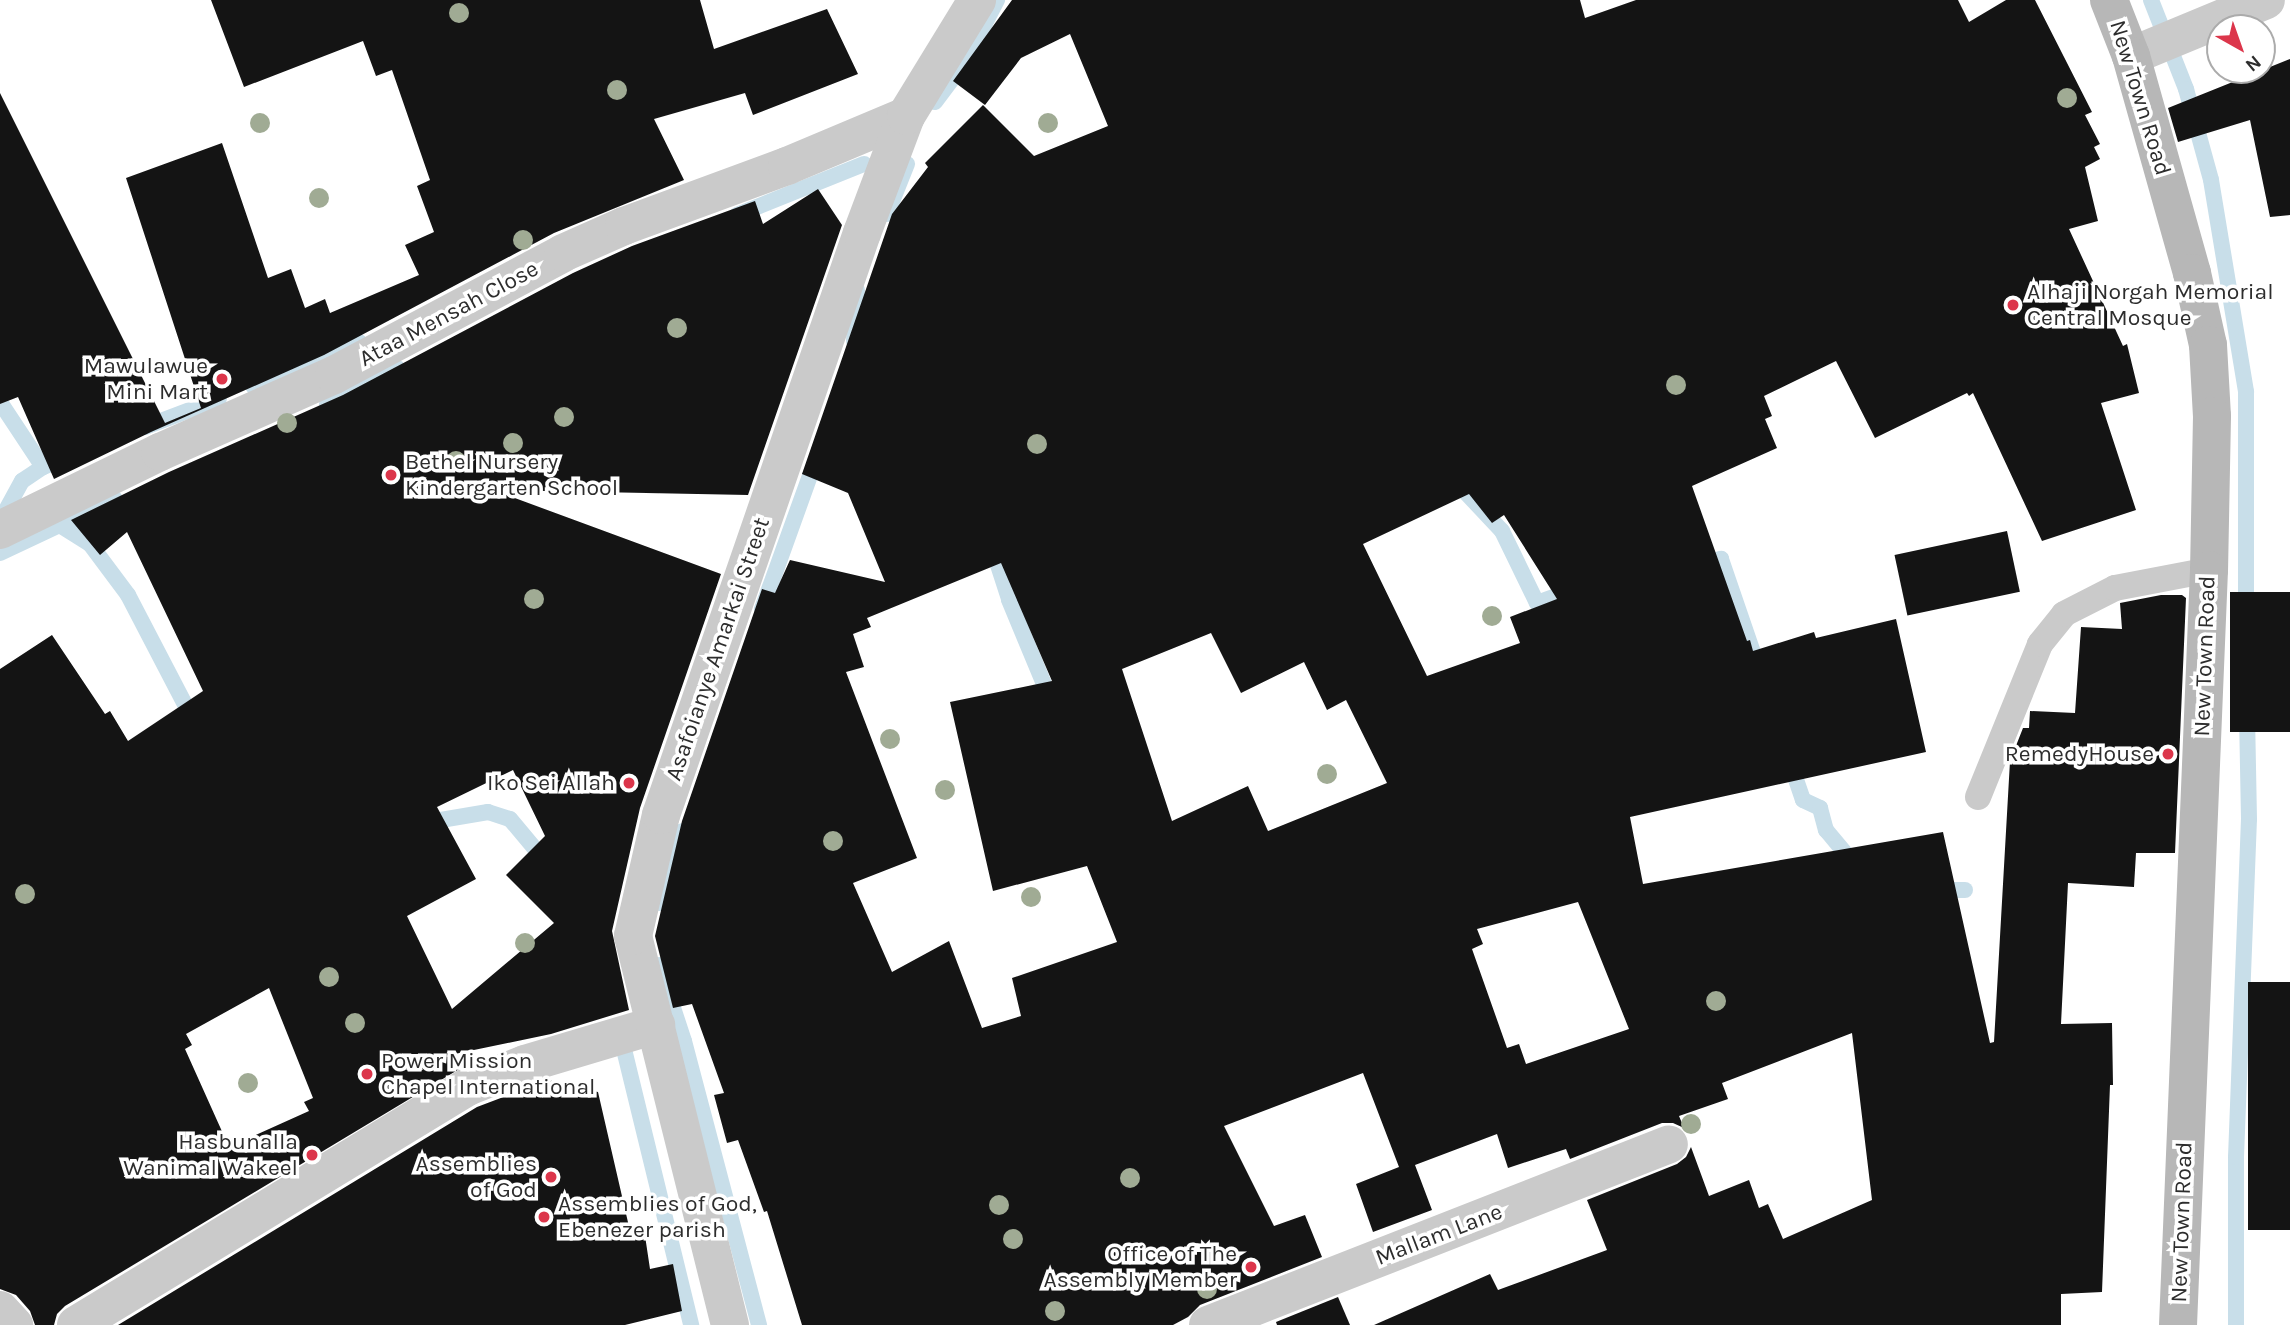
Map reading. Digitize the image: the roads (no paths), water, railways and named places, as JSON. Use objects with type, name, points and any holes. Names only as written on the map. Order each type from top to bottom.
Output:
[{"type":"street","name":"Asafoianye Amarkai Street","points":[[730,1325],[634,936],[661,815],[906,116],[976,0]]},
{"type":"street","name":"New Town Road","points":[[2109,0],[2131,57],[2192,273],[2207,345],[2212,416],[2209,570],[2178,1325]]},
{"type":"street","points":[[2131,57],[2266,0]]},
{"type":"street","name":"Ataa Mensah Close","points":[[0,530],[148,457],[334,375],[563,253],[624,226],[788,166],[906,116]]},
{"type":"street","points":[[76,1325],[467,1087],[525,1064],[656,1025]]},
{"type":"street","name":"Mallam Lane","points":[[1208,1325],[1669,1144]]},
{"type":"street","points":[[0,1310],[14,1325]]},
{"type":"lane","points":[[1978,797],[2040,644],[2064,614],[2115,588],[2209,570]]},
{"type":"waterway","points":[[935,102],[965,62],[997,0]]},
{"type":"waterway","points":[[2151,0],[2186,89],[2211,180],[2246,392],[2246,615]]},
{"type":"waterway","points":[[737,215],[864,164]]},
{"type":"waterway","points":[[887,214],[907,164]]},
{"type":"waterway","points":[[854,341],[857,290]]},
{"type":"waterway","points":[[253,386],[359,342]]},
{"type":"waterway","points":[[327,404],[397,368]]},
{"type":"waterway","points":[[145,427],[219,399]]},
{"type":"waterway","points":[[0,402],[43,467]]},
{"type":"waterway","points":[[0,521],[22,481],[43,467],[66,458]]},
{"type":"waterway","points":[[762,609],[816,459]]},
{"type":"waterway","points":[[1454,480],[1502,531],[1537,603],[1575,589]]},
{"type":"waterway","points":[[0,553],[115,499]]},
{"type":"waterway","points":[[58,524],[90,544],[128,595],[193,720]]},
{"type":"waterway","points":[[1698,565],[1721,559],[1756,661]]},
{"type":"waterway","points":[[997,562],[1009,600],[1051,701]]},
{"type":"waterway","points":[[2236,1325],[2236,1157],[2249,819],[2247,711]]},
{"type":"waterway","points":[[1790,762],[1803,800],[1820,808],[1826,830],[1856,866]]},
{"type":"waterway","points":[[423,823],[488,812],[510,819],[546,862]]},
{"type":"waterway","points":[[660,903],[682,831]]},
{"type":"waterway","points":[[1934,890],[1965,890]]},
{"type":"waterway","points":[[659,965],[684,1041],[759,1325]]},
{"type":"waterway","points":[[620,1033],[691,1325]]},
{"type":"place","name":"Alhaji Norgah Memorial Central Mosque","points":[[2013,305]]},
{"type":"place","name":"Mawulawue Mini Mart","points":[[222,379]]},
{"type":"place","name":"Bethel Nursery Kindergarten School","points":[[391,475]]},
{"type":"place","name":"RemedyHouse","points":[[2168,754]]},
{"type":"place","name":"Iko Sei Allah","points":[[629,783]]},
{"type":"place","name":"Power Mission Chapel International","points":[[367,1074]]},
{"type":"place","name":"Hasbunalla Wanimal Wakeel","points":[[312,1155]]},
{"type":"place","name":"Assemblies of God","points":[[551,1177]]},
{"type":"place","name":"Assemblies of God, Ebenezer parish","points":[[544,1217]]},
{"type":"place","name":"Office of The Assembly Member","points":[[1251,1267]]}]
